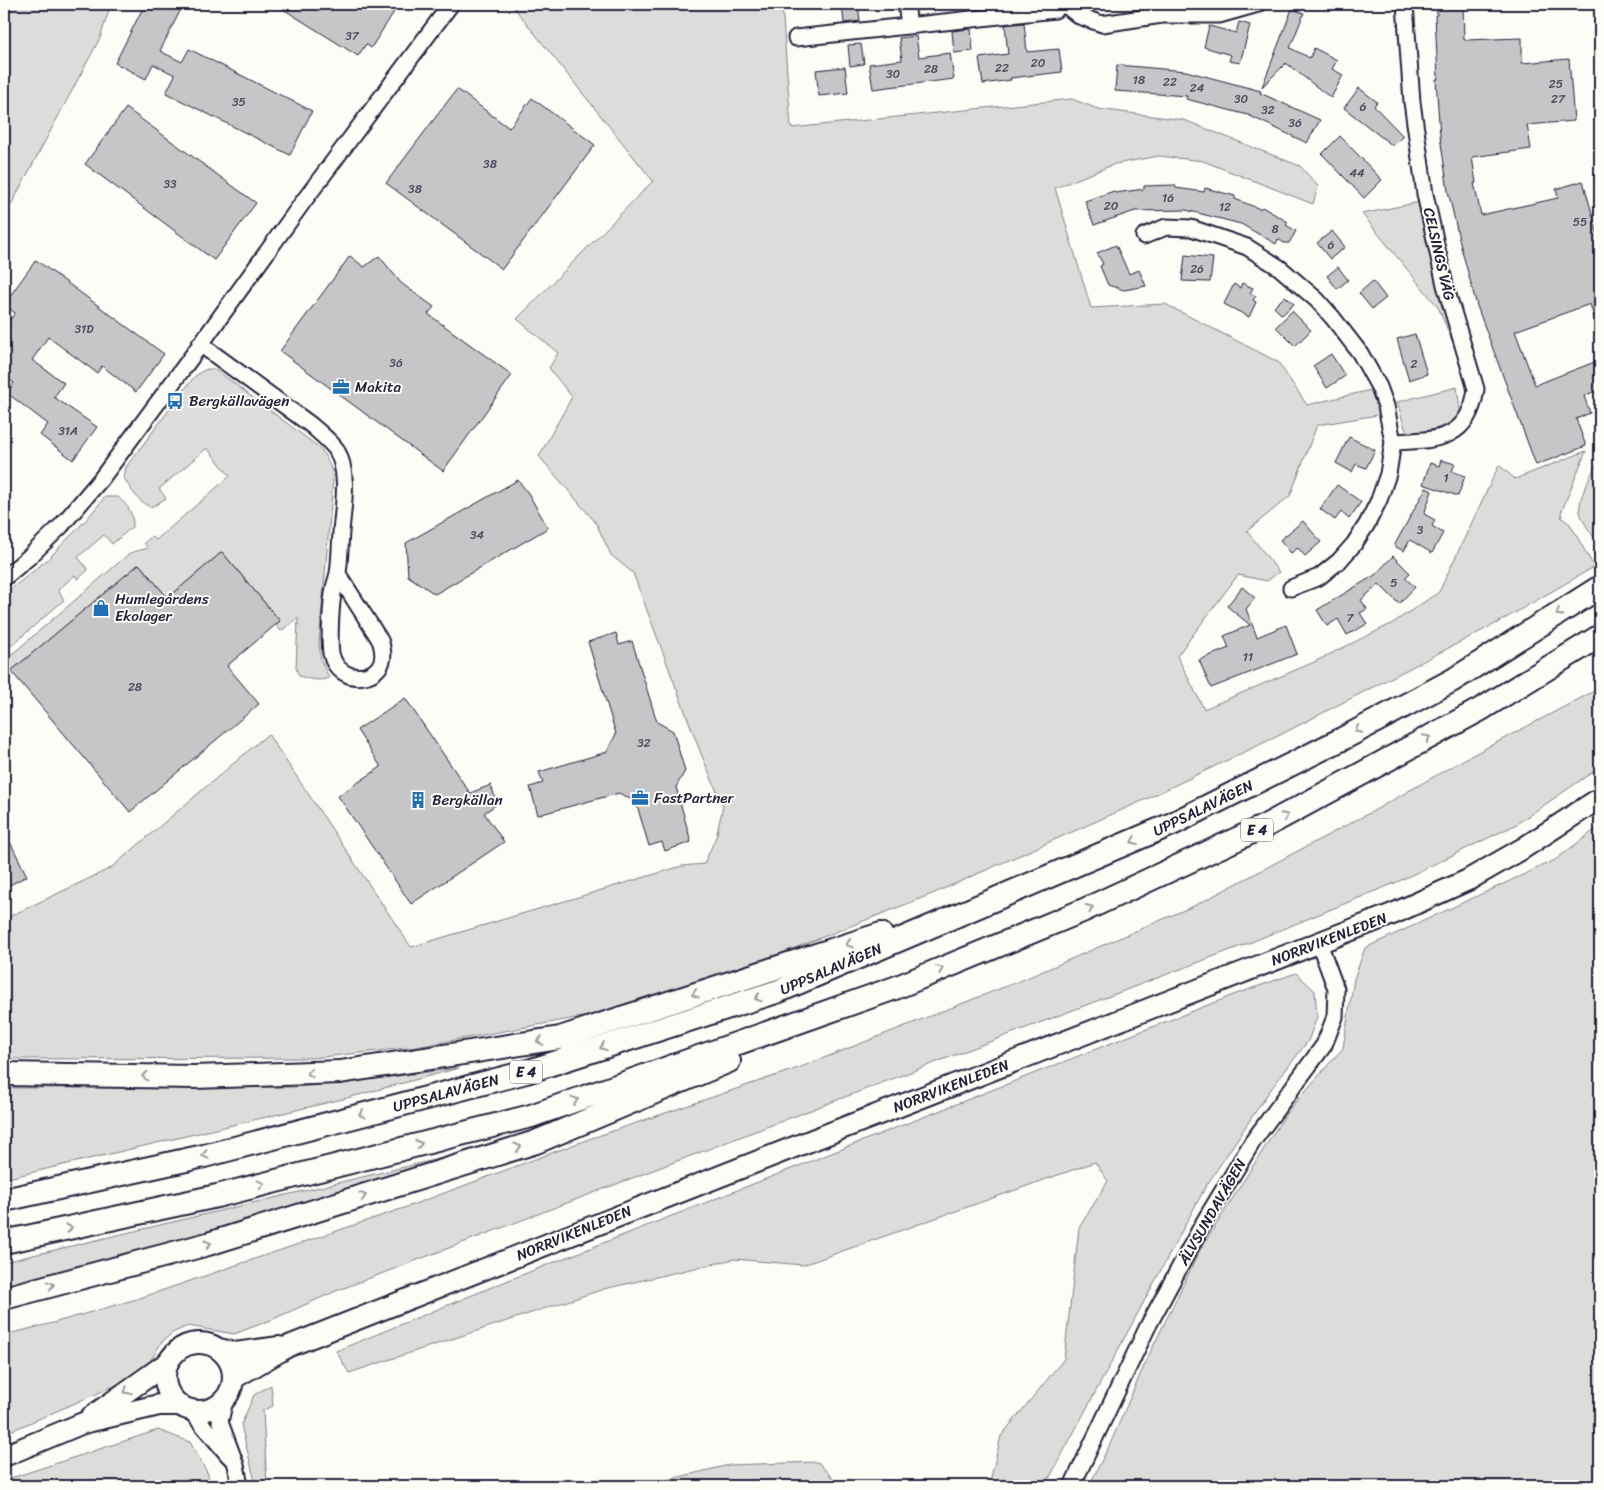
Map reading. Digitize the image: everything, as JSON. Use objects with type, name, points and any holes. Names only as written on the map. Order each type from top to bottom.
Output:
[{"type":"highway","name":"UPPSALAVÄGEN","points":[[4,1200],[204,1156],[526,1072],[778,991],[1172,824],[1344,738],[1453,680],[1600,587]]},
{"type":"highway","name":"E 4","points":[[4,1242],[217,1196],[531,1116],[895,988],[1082,912],[1267,825],[1483,708],[1600,636]]},
{"type":"highway","points":[[4,1074],[194,1077],[340,1072],[560,1038],[1029,885]]},
{"type":"highway","points":[[4,1298],[208,1244],[536,1142],[776,1041],[895,988]]},
{"type":"main road","name":"NORRVIKENLEDEN","points":[[234,1378],[289,1346],[793,1147],[1395,913],[1468,880],[1522,849],[1600,798]]},
{"type":"main road","points":[[4,1456],[83,1423],[159,1405],[202,1411],[216,1407],[225,1400],[231,1390],[234,1378],[233,1368],[227,1357],[219,1349],[208,1344],[195,1343],[184,1346],[174,1353],[167,1363],[83,1423]]},
{"type":"main road","name":"NORRVIKENLEDEN","points":[[219,1349],[235,1353],[289,1346]]},
{"type":"main road","points":[[167,1363],[166,1385],[171,1396],[185,1408]]},
{"type":"street","points":[[4,578],[45,542],[82,502],[146,419],[303,202],[451,4]]},
{"type":"street","points":[[906,4],[909,25]]},
{"type":"street","points":[[796,38],[1055,10],[1063,4],[1079,16],[1102,24],[1162,15],[1219,15],[1258,4]]},
{"type":"street","name":"CELSINGS VÄG","points":[[1393,442],[1431,440],[1448,435],[1466,420],[1474,403],[1476,389],[1445,285],[1425,194],[1412,102],[1405,4]]},
{"type":"street","points":[[1144,236],[1166,227],[1191,228],[1247,247],[1280,268],[1298,283],[1347,334],[1379,387],[1386,406],[1393,442],[1388,474],[1379,500],[1354,544],[1339,561],[1319,577],[1291,588]]},
{"type":"street","points":[[200,344],[311,425],[327,438],[336,450],[342,465],[344,489],[338,574],[332,600],[331,654],[341,671],[349,676],[359,678],[369,675],[376,670],[383,656],[382,648],[378,637],[338,574]]},
{"type":"street","name":"ÄLVSUNDAVÄGEN","points":[[1072,1486],[1148,1326],[1204,1222],[1253,1141],[1324,1045],[1335,1017],[1336,989],[1319,943]]},
{"type":"street","points":[[225,1400],[220,1422],[236,1465],[240,1486]]},
{"type":"street","points":[[185,1408],[236,1465]]},
{"type":"shaded area","points":[[4,4],[111,4],[100,38],[4,218]]},
{"type":"shaded area","points":[[511,4],[782,4],[791,128],[1072,99],[1098,109],[1184,120],[1300,166],[1318,186],[1313,204],[1203,161],[1159,156],[1115,164],[1055,188],[1091,308],[1165,304],[1278,362],[1307,405],[1375,389],[1384,414],[1317,425],[1290,496],[1247,531],[1279,572],[1267,581],[1238,575],[1177,656],[1204,709],[1312,663],[1391,624],[1439,592],[1499,465],[1515,479],[1586,451],[1561,513],[1562,518],[1570,524],[1594,567],[1499,622],[1280,735],[1142,801],[932,894],[744,968],[587,1016],[416,1047],[312,1058],[4,1059],[4,919],[111,868],[268,734],[411,947],[682,866],[704,864],[716,837],[723,806],[700,751],[633,573],[611,555],[596,523],[539,456],[572,397],[549,368],[558,353],[517,319],[653,181]]},
{"type":"shaded area","points":[[913,4],[932,4],[933,9],[914,11]]},
{"type":"shaded area","points":[[1420,202],[1470,378],[1469,405],[1464,377],[1456,350],[1438,307],[1362,214]]},
{"type":"shaded area","points":[[207,369],[219,372],[321,449],[329,464],[333,481],[319,643],[321,660],[329,678],[318,680],[299,676],[296,668],[298,618],[281,631],[276,625],[280,621],[222,552],[168,598],[139,564],[11,671],[4,661],[130,553],[148,548],[144,543],[152,536],[156,540],[230,476],[207,448],[159,489],[166,498],[150,507],[138,499],[124,478],[126,467],[194,377]]},
{"type":"shaded area","points":[[1457,387],[1461,416],[1446,429],[1416,434],[1406,431],[1397,402]]},
{"type":"shaded area","points":[[1600,457],[1600,546],[1583,520],[1580,506],[1583,492]]},
{"type":"shaded area","points":[[105,497],[118,497],[125,503],[131,513],[133,526],[112,544],[104,535],[78,557],[88,570],[78,579],[75,575],[58,590],[64,600],[4,652],[4,595],[48,559],[86,520]]},
{"type":"shaded area","points":[[1600,688],[1600,767],[1515,825],[1395,883],[1249,943],[336,1291],[234,1334],[188,1326],[172,1333],[161,1343],[149,1363],[137,1376],[4,1434],[4,1335],[140,1298],[404,1208],[589,1139],[801,1067],[1027,978],[1198,904]]},
{"type":"shaded area","points":[[1600,826],[1600,1486],[1089,1486],[1111,1442],[1147,1359],[1200,1250],[1287,1112],[1343,1048],[1354,979],[1365,948],[1555,860]]},
{"type":"shaded area","points":[[1296,973],[1315,991],[1317,1017],[1308,1041],[1268,1093],[1206,1186],[1045,1486],[989,1486],[1001,1436],[1064,1359],[1079,1228],[1108,1181],[1095,1162],[803,1265],[734,1259],[604,1289],[349,1373],[336,1351],[509,1280],[1236,994]]},
{"type":"shaded area","points":[[459,1068],[347,1098],[4,1179],[4,1088],[295,1087],[344,1083]]},
{"type":"shaded area","points":[[480,1149],[213,1233],[4,1287],[4,1262]]},
{"type":"shaded area","points":[[271,1385],[273,1406],[263,1410],[267,1486],[256,1486],[241,1425],[254,1395]]},
{"type":"shaded area","points":[[158,1430],[190,1442],[208,1474],[210,1486],[4,1486],[4,1481],[8,1479]]},
{"type":"shaded area","points":[[818,1462],[840,1486],[642,1486],[729,1465]]},
{"type":"building","points":[[145,4],[175,4],[182,7],[160,51],[182,62],[189,49],[312,111],[290,155],[166,93],[175,75],[153,64],[146,79],[115,63]]},
{"type":"building","points":[[275,4],[399,4],[371,48],[366,44],[358,56]]},
{"type":"building","points":[[842,4],[858,4],[860,21],[844,23]]},
{"type":"building","points":[[1436,4],[1463,4],[1464,40],[1522,38],[1522,63],[1569,59],[1574,121],[1527,125],[1531,149],[1472,157],[1476,183],[1474,183],[1481,215],[1558,198],[1556,189],[1583,181],[1600,242],[1600,327],[1597,327],[1590,304],[1515,331],[1535,385],[1600,360],[1600,389],[1584,396],[1590,413],[1576,419],[1586,446],[1536,465],[1477,306],[1448,191],[1440,136],[1436,79],[1438,79]]},
{"type":"building","points":[[1292,9],[1304,13],[1290,48],[1310,58],[1314,48],[1337,60],[1332,69],[1343,75],[1331,98],[1286,63],[1262,87]]},
{"type":"building","points":[[1239,22],[1250,25],[1240,63],[1229,61],[1231,55],[1204,47],[1209,26],[1236,33]]},
{"type":"building","points":[[1024,23],[1027,52],[1059,49],[1062,72],[1010,78],[1011,80],[983,84],[979,58],[1008,54],[1005,25]]},
{"type":"building","points":[[971,29],[973,51],[954,53],[952,31]]},
{"type":"building","points":[[916,36],[919,57],[950,53],[954,79],[873,89],[869,64],[902,60],[899,38]]},
{"type":"building","points":[[861,44],[864,64],[850,66],[848,45]]},
{"type":"building","points":[[1117,65],[1186,71],[1261,91],[1260,93],[1320,120],[1307,143],[1248,115],[1186,99],[1187,96],[1115,91]]},
{"type":"building","points":[[845,67],[848,93],[819,96],[816,70]]},
{"type":"building","points":[[1359,88],[1377,102],[1374,106],[1403,136],[1393,146],[1344,108]]},
{"type":"building","points":[[457,89],[509,128],[532,98],[595,145],[502,269],[386,183]]},
{"type":"building","points":[[126,108],[256,203],[214,260],[85,164]]},
{"type":"building","points":[[1340,136],[1382,180],[1364,198],[1322,154]]},
{"type":"building","points":[[1175,185],[1176,188],[1204,192],[1205,188],[1235,196],[1235,199],[1260,209],[1262,207],[1288,222],[1286,225],[1296,231],[1289,243],[1284,243],[1278,239],[1276,244],[1241,224],[1186,210],[1135,211],[1094,225],[1085,201],[1114,191],[1115,193],[1144,189],[1144,186]]},
{"type":"building","points":[[1332,231],[1345,247],[1330,259],[1317,243]]},
{"type":"building","points":[[1116,245],[1129,274],[1139,270],[1146,286],[1124,290],[1108,285],[1100,266],[1103,264],[1097,253]]},
{"type":"building","points":[[1185,255],[1213,258],[1210,282],[1182,281]]},
{"type":"building","points":[[350,256],[364,267],[379,256],[401,283],[434,307],[428,314],[512,375],[443,471],[280,351]]},
{"type":"building","points":[[36,260],[164,354],[136,392],[102,366],[97,373],[48,337],[32,360],[64,383],[54,397],[97,427],[73,460],[40,435],[48,424],[7,393],[14,383],[4,375],[4,328],[15,313],[4,304]]},
{"type":"building","points":[[1338,267],[1348,280],[1337,289],[1327,276]]},
{"type":"building","points":[[1373,281],[1386,298],[1372,309],[1359,293]]},
{"type":"building","points":[[1242,283],[1253,288],[1250,293],[1256,296],[1253,300],[1256,302],[1249,317],[1224,304],[1234,284],[1240,288]]},
{"type":"building","points":[[1285,296],[1294,304],[1282,315],[1274,307]]},
{"type":"building","points":[[1292,311],[1311,330],[1295,346],[1276,327]]},
{"type":"building","points":[[1415,334],[1427,374],[1409,380],[1397,339]]},
{"type":"building","points":[[1331,354],[1345,376],[1327,388],[1313,366]]},
{"type":"building","points":[[1349,437],[1375,450],[1366,468],[1356,464],[1352,472],[1336,463]]},
{"type":"building","points":[[1441,460],[1455,464],[1452,471],[1465,476],[1458,496],[1423,484],[1430,463],[1439,466]]},
{"type":"building","points":[[518,480],[528,493],[548,528],[435,594],[408,576],[406,543]]},
{"type":"building","points":[[1337,485],[1361,502],[1349,519],[1341,512],[1335,520],[1320,509]]},
{"type":"building","points":[[1426,488],[1432,491],[1424,514],[1435,520],[1432,526],[1443,533],[1432,553],[1410,540],[1404,551],[1394,546]]},
{"type":"building","points":[[1303,521],[1321,542],[1305,556],[1298,548],[1291,553],[1280,540]]},
{"type":"building","points":[[222,552],[280,621],[227,666],[259,704],[130,812],[11,671],[139,564],[168,598]]},
{"type":"building","points":[[1393,556],[1410,573],[1405,578],[1415,587],[1399,604],[1379,584],[1361,600],[1367,609],[1360,613],[1367,624],[1347,635],[1338,619],[1327,626],[1317,610],[1375,575]]},
{"type":"building","points":[[1242,587],[1255,598],[1246,609],[1257,637],[1286,625],[1297,654],[1211,688],[1199,660],[1229,648],[1224,636],[1250,625],[1227,606]]},
{"type":"building","points":[[616,633],[619,645],[632,641],[657,722],[673,731],[685,771],[676,787],[691,842],[665,851],[662,842],[649,846],[636,802],[619,793],[538,815],[530,787],[543,783],[539,772],[607,752],[616,734],[588,642]]},
{"type":"building","name":"Bergkällan","points":[[405,698],[470,793],[491,785],[497,804],[484,813],[504,842],[411,904],[338,796],[381,767],[357,730]]},
{"type":"building","points":[[4,830],[27,876],[4,888]]},
{"type":"place","name":"Makita","points":[[341,387]]},
{"type":"place","name":"Bergkällavägen","points":[[175,401]]},
{"type":"place","name":"Humlegårdens Ekolager","points":[[101,608]]},
{"type":"place","name":"FastPartner","points":[[640,798]]},
{"type":"place","name":"Bergkällan","points":[[418,800]]}]
